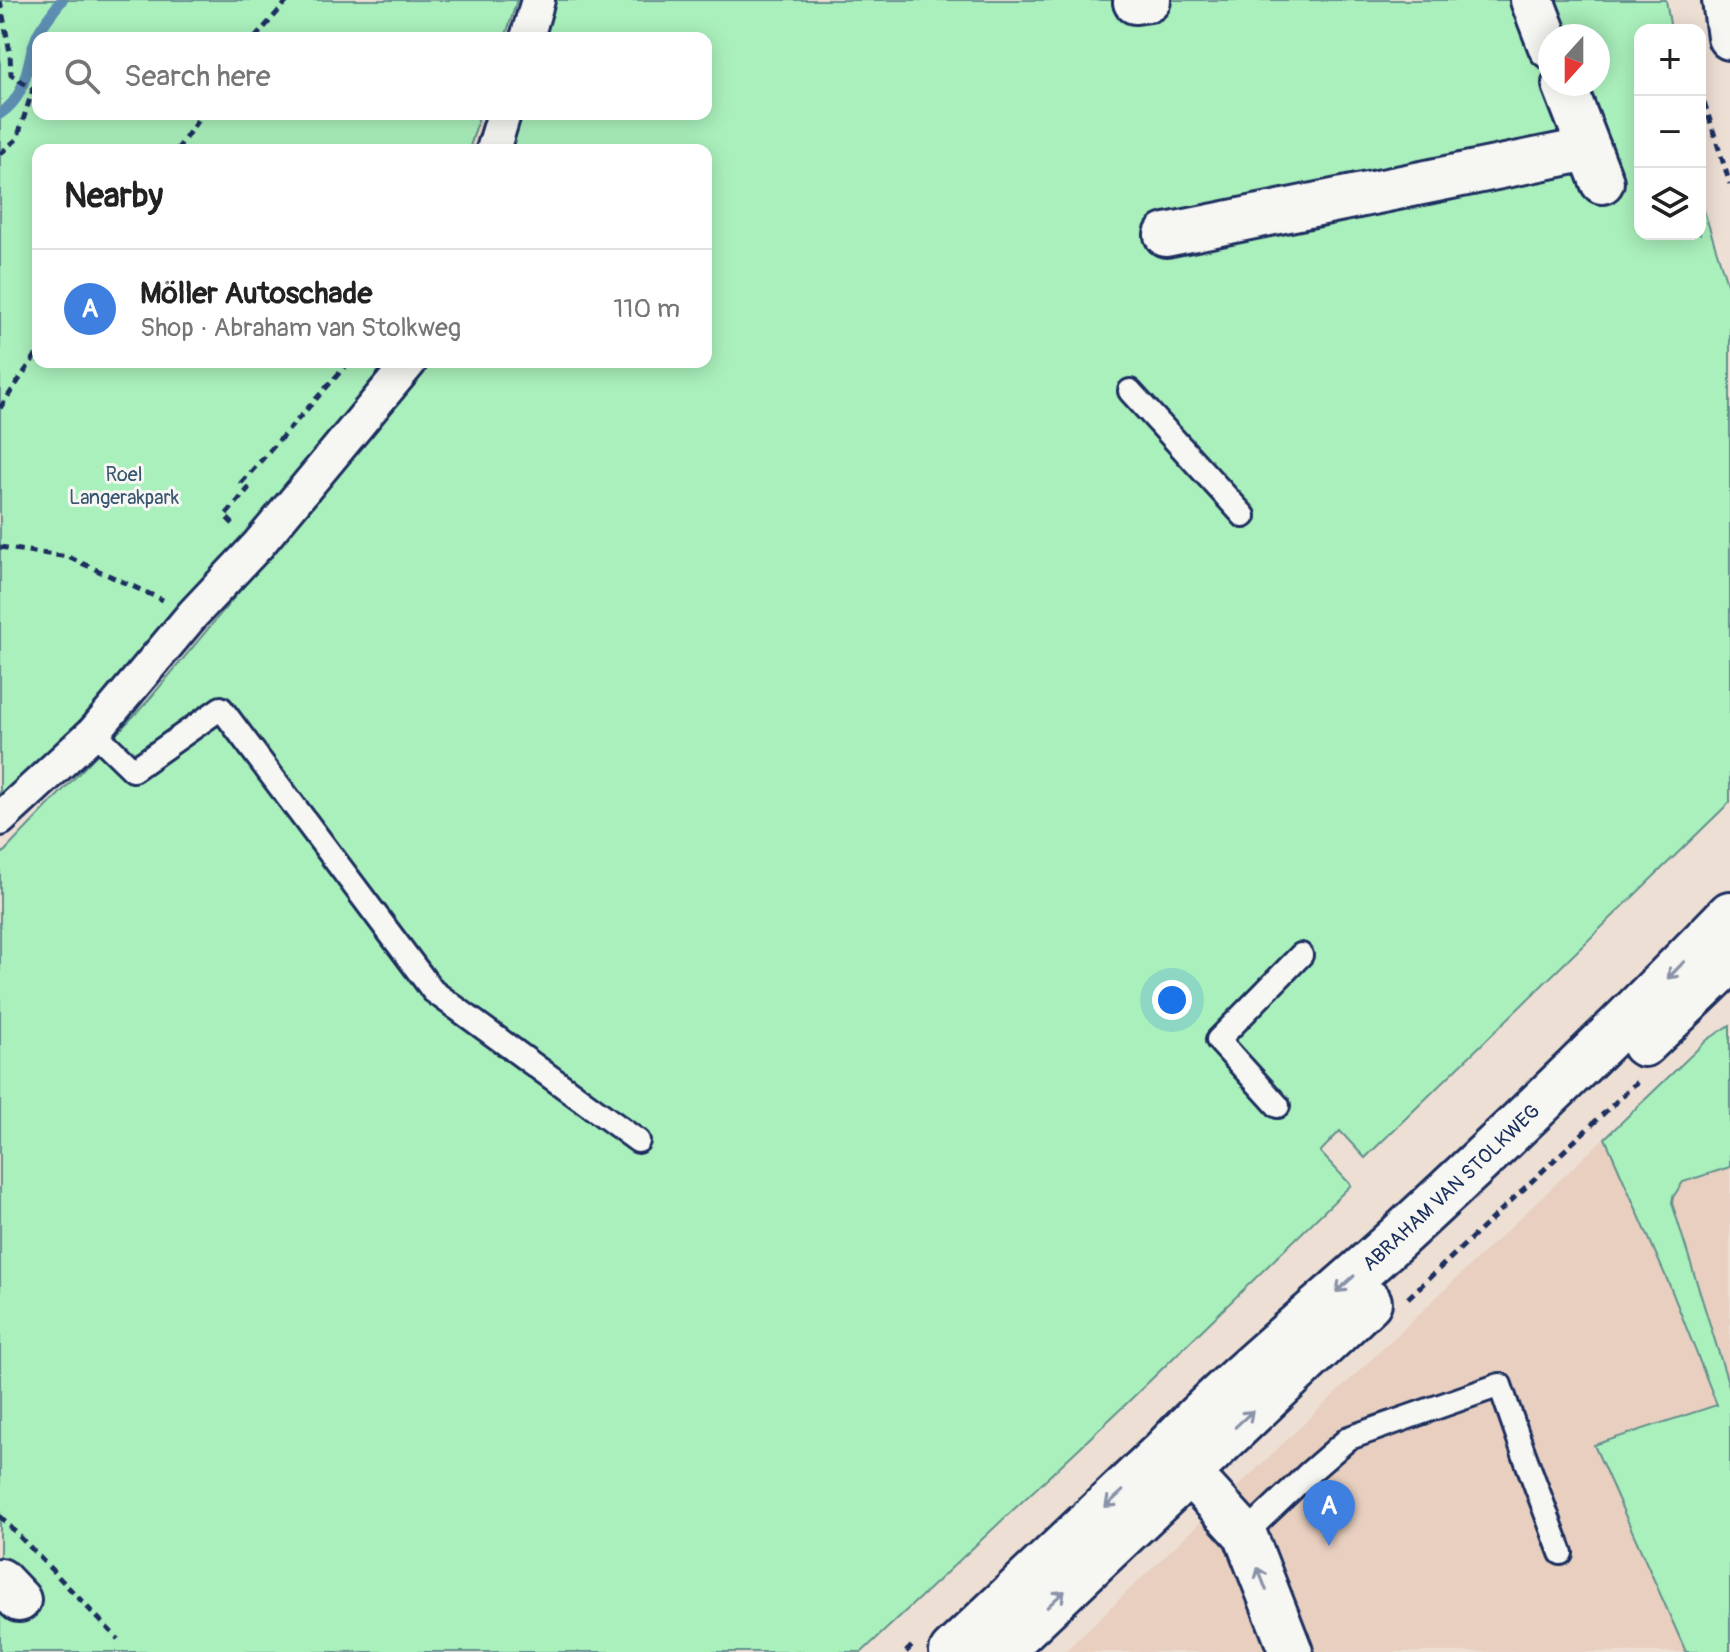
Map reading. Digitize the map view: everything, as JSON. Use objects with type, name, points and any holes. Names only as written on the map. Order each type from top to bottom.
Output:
[{"type":"street","points":[[529,32],[538,0]]},
{"type":"street","points":[[1532,0],[1541,24]]},
{"type":"street","points":[[1725,0],[1730,37]]},
{"type":"street","points":[[1166,235],[1591,154],[1569,96]]},
{"type":"street","points":[[495,144],[502,120]]},
{"type":"street","points":[[0,819],[94,732],[193,614],[258,545],[405,368]]},
{"type":"street","name":"ABRAHAM VAN STOLKWEG","points":[[999,1652],[1176,1463],[1195,1418],[1418,1218],[1645,1002],[1730,914]]},
{"type":"street","name":"ABRAHAM VAN STOLKWEG","points":[[952,1652],[1176,1463],[1730,961]]},
{"type":"street","points":[[1176,1463],[1245,1534],[1291,1652]]},
{"type":"lane","points":[[1130,391],[1244,516]]},
{"type":"lane","points":[[94,732],[133,770],[221,708],[433,991],[638,1141]]},
{"type":"lane","points":[[1278,1106],[1218,1040],[1301,955]]},
{"type":"lane","points":[[1245,1534],[1349,1438],[1500,1385],[1561,1553]]},
{"type":"path","points":[[260,32],[288,0]]},
{"type":"path","points":[[1,3],[11,75],[32,88]]},
{"type":"path","points":[[0,154],[17,139],[32,92]]},
{"type":"path","points":[[1702,96],[1730,184]]},
{"type":"path","points":[[181,144],[198,120]]},
{"type":"path","points":[[0,408],[32,361]]},
{"type":"path","points":[[258,545],[225,516],[248,489],[241,483],[344,368]]},
{"type":"path","points":[[0,547],[68,557],[193,614]]},
{"type":"path","points":[[0,1516],[118,1639]]},
{"type":"shaded area","points":[[1730,1025],[1730,1652],[1064,1652],[1707,1040]]},
{"type":"green space","name":"Roel Langerakpark","points":[[0,0],[517,0],[507,32],[32,32],[32,120],[478,120],[471,144],[32,144],[32,368],[390,368],[0,808]]},
{"type":"green space","points":[[549,0],[1666,0],[1670,24],[1634,24],[1634,240],[1706,240],[1706,217],[1730,293],[1730,802],[1365,1158],[1340,1131],[1320,1152],[1351,1185],[1127,1403],[862,1652],[0,1652],[0,856],[147,702],[426,368],[712,368],[712,144],[503,144],[510,120],[712,120],[712,32],[539,32]]},
{"type":"green space","points":[[1730,1025],[1730,1167],[1683,1182],[1672,1203],[1730,1389],[1730,1652],[1686,1652],[1594,1445],[1717,1405],[1669,1284],[1605,1138],[1707,1040]]},
{"type":"waterway","points":[[39,32],[62,0]]},
{"type":"waterway","points":[[0,114],[16,98],[32,51]]},
{"type":"place","name":"Möller Autoschade","points":[[1329,1546]]}]
